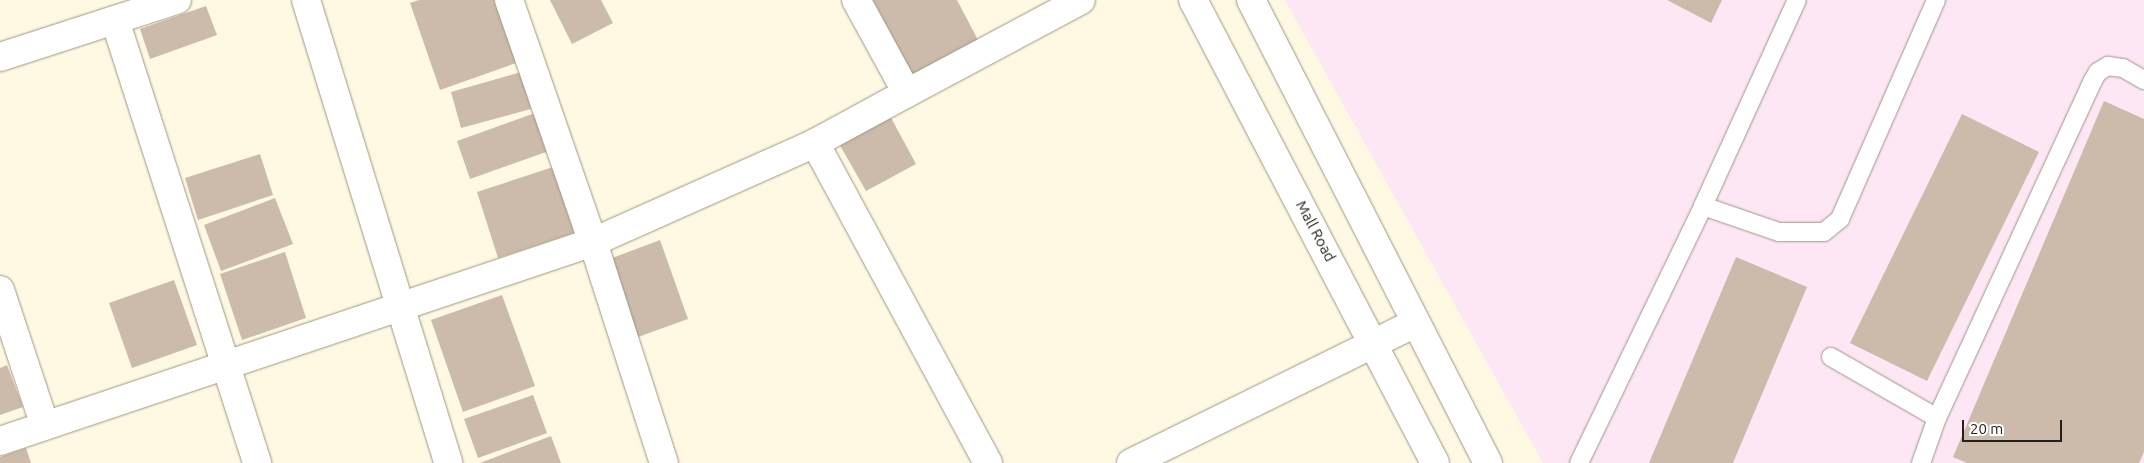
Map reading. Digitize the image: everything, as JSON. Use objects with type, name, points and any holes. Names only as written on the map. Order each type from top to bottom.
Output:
[{"type":"street","points":[[0,57],[177,0]]},
{"type":"street","points":[[306,0],[448,463]]},
{"type":"street","points":[[509,0],[593,242],[664,463]]},
{"type":"street","points":[[856,0],[907,93]]},
{"type":"street","points":[[0,441],[593,242],[815,142],[1081,0]]},
{"type":"street","name":"Mall Road","points":[[1193,0],[1374,342],[1435,463]]},
{"type":"street","points":[[1251,0],[1414,324],[1488,463]]},
{"type":"street","points":[[115,20],[257,463]]},
{"type":"street","points":[[815,142],[988,463]]},
{"type":"street","points":[[0,290],[45,426]]},
{"type":"street","points":[[1131,463],[1414,324]]},
{"type":"lane","points":[[1579,463],[1703,206],[1797,0]]},
{"type":"lane","points":[[1703,206],[1779,232],[1824,232],[1840,219],[1936,0]]},
{"type":"lane","points":[[1921,463],[1937,418],[2092,82],[2098,72],[2108,66],[2123,68],[2144,80]]},
{"type":"lane","points":[[1831,357],[1937,418]]},
{"type":"shaded area","points":[[1285,0],[2144,0],[2144,463],[1543,463]]},
{"type":"building","points":[[419,0],[494,0],[516,63],[440,90],[410,3]]},
{"type":"building","points":[[550,0],[601,0],[613,23],[572,44]]},
{"type":"building","points":[[873,0],[957,0],[978,40],[913,75]]},
{"type":"building","points":[[1667,0],[1722,0],[1711,23]]},
{"type":"building","points":[[206,6],[217,35],[150,59],[140,29]]},
{"type":"building","points":[[521,72],[531,109],[461,128],[451,92]]},
{"type":"building","points":[[2104,101],[2144,119],[2144,452],[2139,463],[1967,463],[1953,457]]},
{"type":"building","points":[[535,113],[549,151],[470,179],[457,141]]},
{"type":"building","points":[[889,114],[916,164],[866,191],[838,142]]},
{"type":"building","points":[[1962,114],[2039,152],[1927,381],[1850,343]]},
{"type":"building","points":[[260,154],[273,195],[198,220],[185,178]]},
{"type":"building","points":[[553,167],[574,233],[498,258],[477,192]]},
{"type":"building","points":[[275,198],[293,244],[221,271],[204,225]]},
{"type":"building","points":[[660,240],[688,319],[635,338],[607,260]]},
{"type":"building","points":[[285,252],[306,318],[242,340],[220,274]]},
{"type":"building","points":[[1736,257],[1807,287],[1733,463],[1649,463]]},
{"type":"building","points":[[174,280],[197,345],[132,368],[109,303]]},
{"type":"building","points":[[502,295],[535,386],[463,412],[431,320]]},
{"type":"building","points":[[7,365],[23,407],[0,415],[0,368]]},
{"type":"building","points":[[533,395],[547,433],[478,458],[464,419]]},
{"type":"building","points":[[551,436],[561,463],[480,463]]},
{"type":"building","points":[[26,448],[31,463],[0,463],[0,457]]}]
